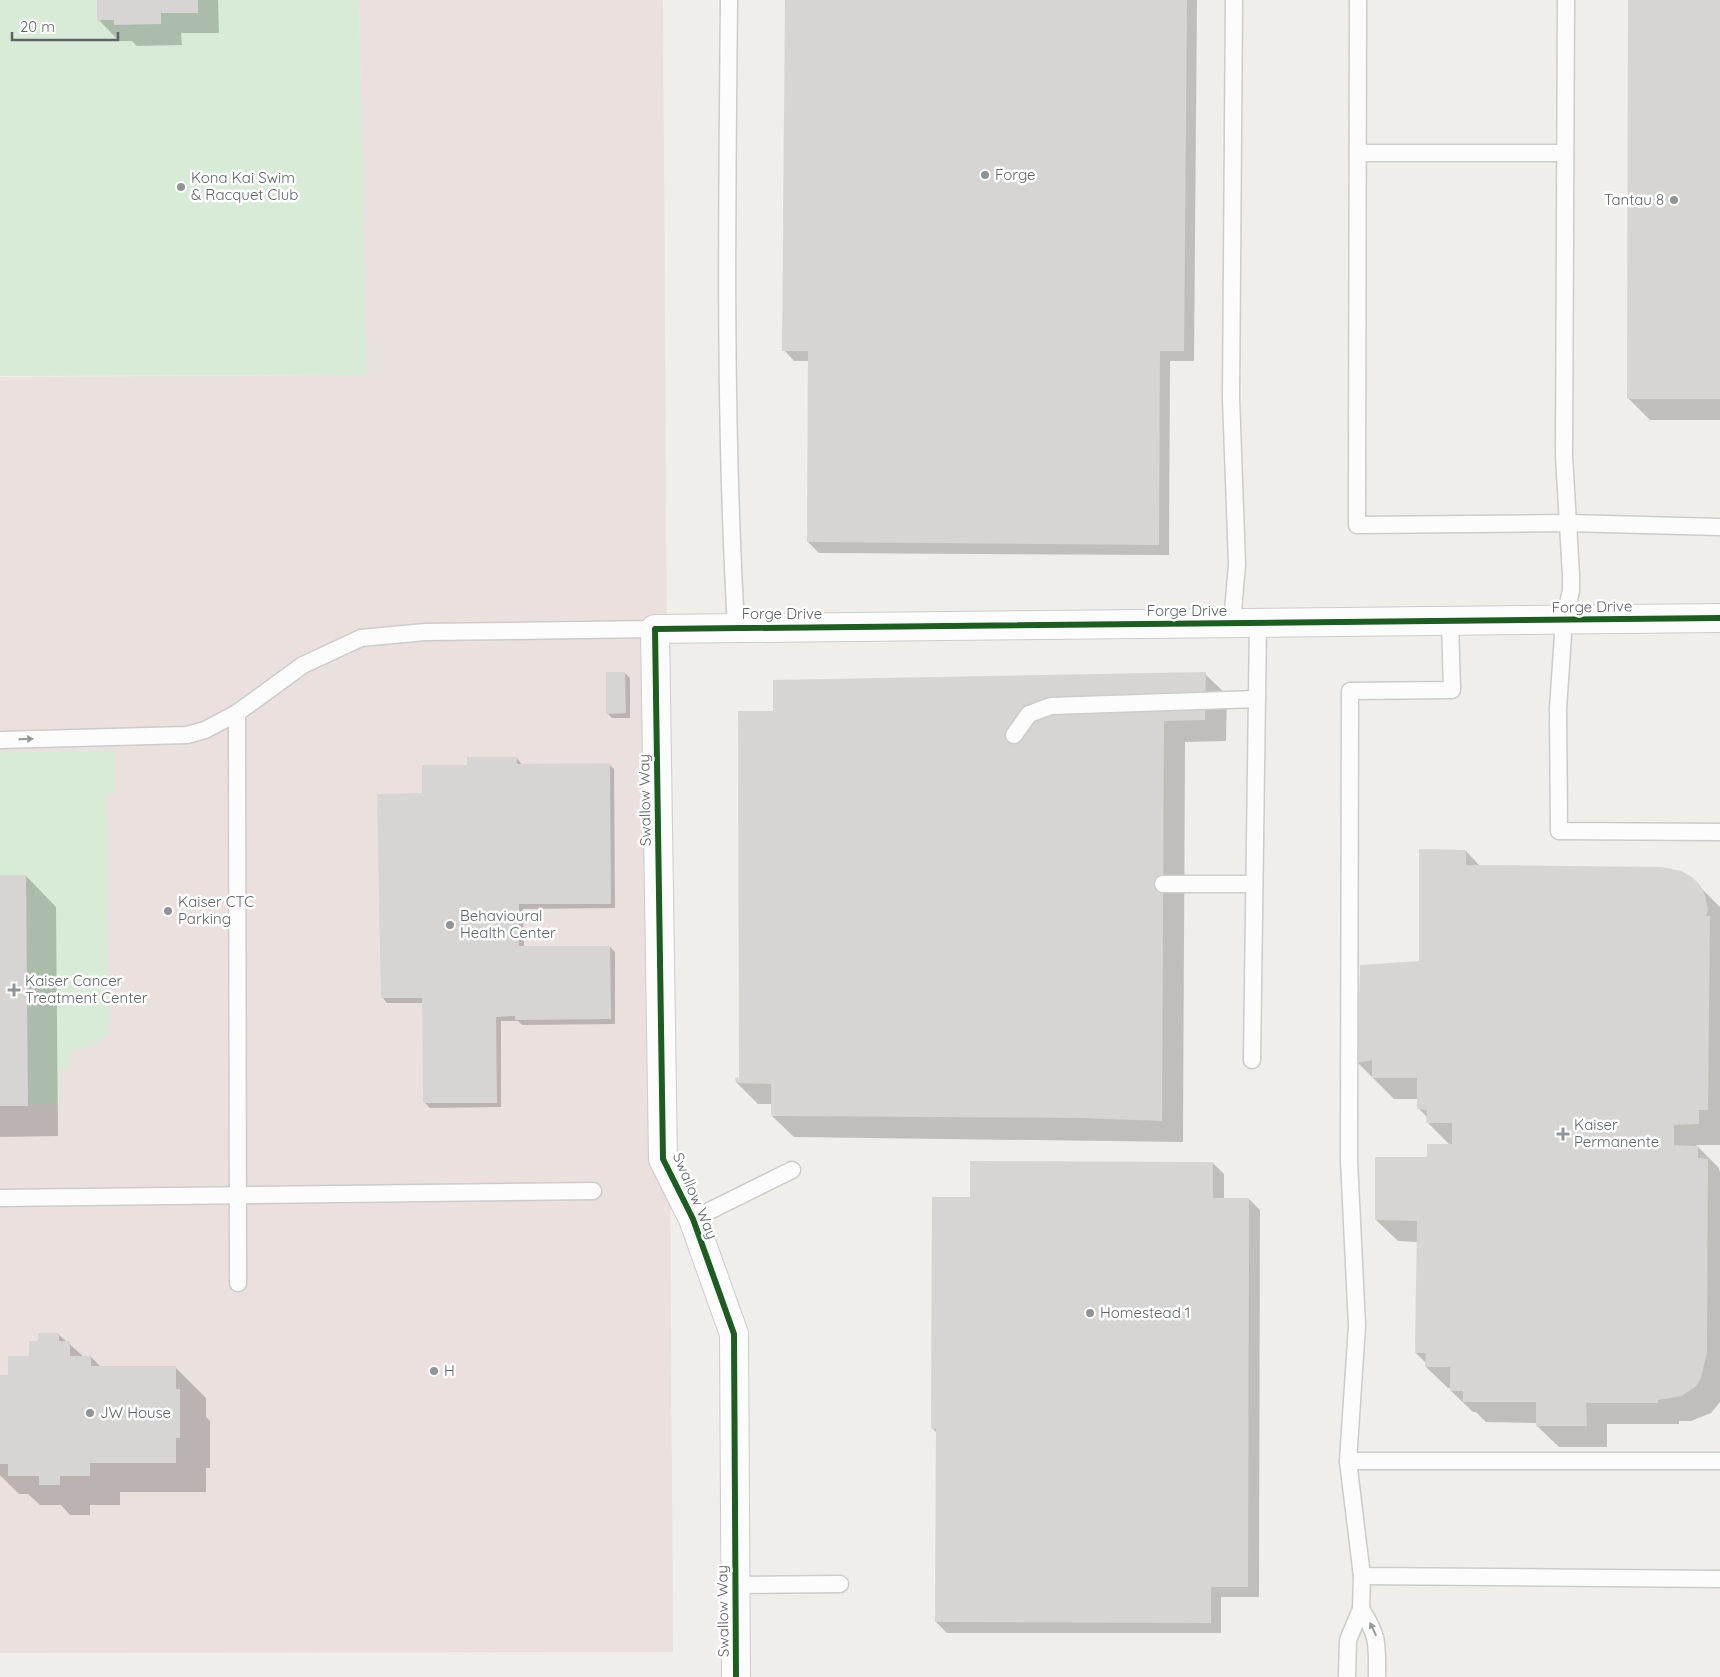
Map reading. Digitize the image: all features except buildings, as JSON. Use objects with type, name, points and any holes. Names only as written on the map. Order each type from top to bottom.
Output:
[{"type":"street","name":"Forge Drive","points":[[655,629],[736,626],[1720,618]]},
{"type":"street","name":"Swallow Way","points":[[655,629],[663,1159],[693,1219],[734,1334],[736,1677]]},
{"type":"lane","points":[[730,0],[727,174],[729,510],[736,626]]},
{"type":"lane","points":[[1234,0],[1231,398],[1237,564],[1257,699],[1252,1060]]},
{"type":"lane","points":[[1358,0],[1358,524],[1568,523],[1720,527]]},
{"type":"lane","points":[[1566,0],[1564,456],[1571,591],[1564,620],[1558,709],[1559,831],[1720,832]]},
{"type":"lane","points":[[1358,153],[1565,153]]},
{"type":"lane","points":[[1347,1677],[1348,1640],[1361,1609],[1362,1576],[1348,1461],[1357,1326],[1348,1160],[1350,691],[1452,690],[1450,621]]},
{"type":"lane","points":[[0,740],[187,735],[204,730],[237,713],[303,665],[361,638],[425,632],[655,629]]},
{"type":"lane","points":[[1014,735],[1029,714],[1051,706],[1257,699]]},
{"type":"lane","points":[[237,713],[238,1283]]},
{"type":"lane","points":[[1163,884],[1254,884]]},
{"type":"lane","points":[[693,1219],[792,1170]]},
{"type":"lane","points":[[0,1198],[593,1191]]},
{"type":"lane","points":[[1348,1461],[1720,1461]]},
{"type":"lane","points":[[1362,1576],[1720,1579]]},
{"type":"lane","points":[[735,1585],[840,1584]]},
{"type":"lane","points":[[1361,1609],[1374,1630],[1377,1641],[1377,1677]]},
{"type":"shaded area","points":[[359,0],[663,0],[673,1652],[0,1653],[0,377],[366,375]]},
{"type":"green space","name":"Kona Kai Swim & Racquet Club","points":[[0,0],[359,0],[367,375],[0,376]]},
{"type":"green space","points":[[114,751],[114,793],[106,794],[109,1032],[96,1044],[70,1051],[70,1068],[59,1070],[59,1104],[28,1104],[26,875],[0,875],[0,752]]},
{"type":"cycle path","points":[[736,1677],[734,1334],[693,1219],[663,1159],[655,629],[1720,618]]},
{"type":"place","name":"Forge","points":[[985,175]]},
{"type":"place","name":"Kona Kai Swim & Racquet Club","points":[[181,187]]},
{"type":"place","name":"Tantau 8","points":[[1674,200]]},
{"type":"place","name":"Kaiser CTC Parking","points":[[168,911]]},
{"type":"place","name":"Behavioural Health Center","points":[[450,925]]},
{"type":"place","name":"Kaiser Cancer Treatment Center","points":[[14,990]]},
{"type":"place","name":"Kaiser Permanente","points":[[1563,1134]]},
{"type":"place","name":"Homestead 1","points":[[1090,1313]]},
{"type":"place","name":"H","points":[[434,1371]]},
{"type":"place","name":"JW House","points":[[90,1413]]}]
